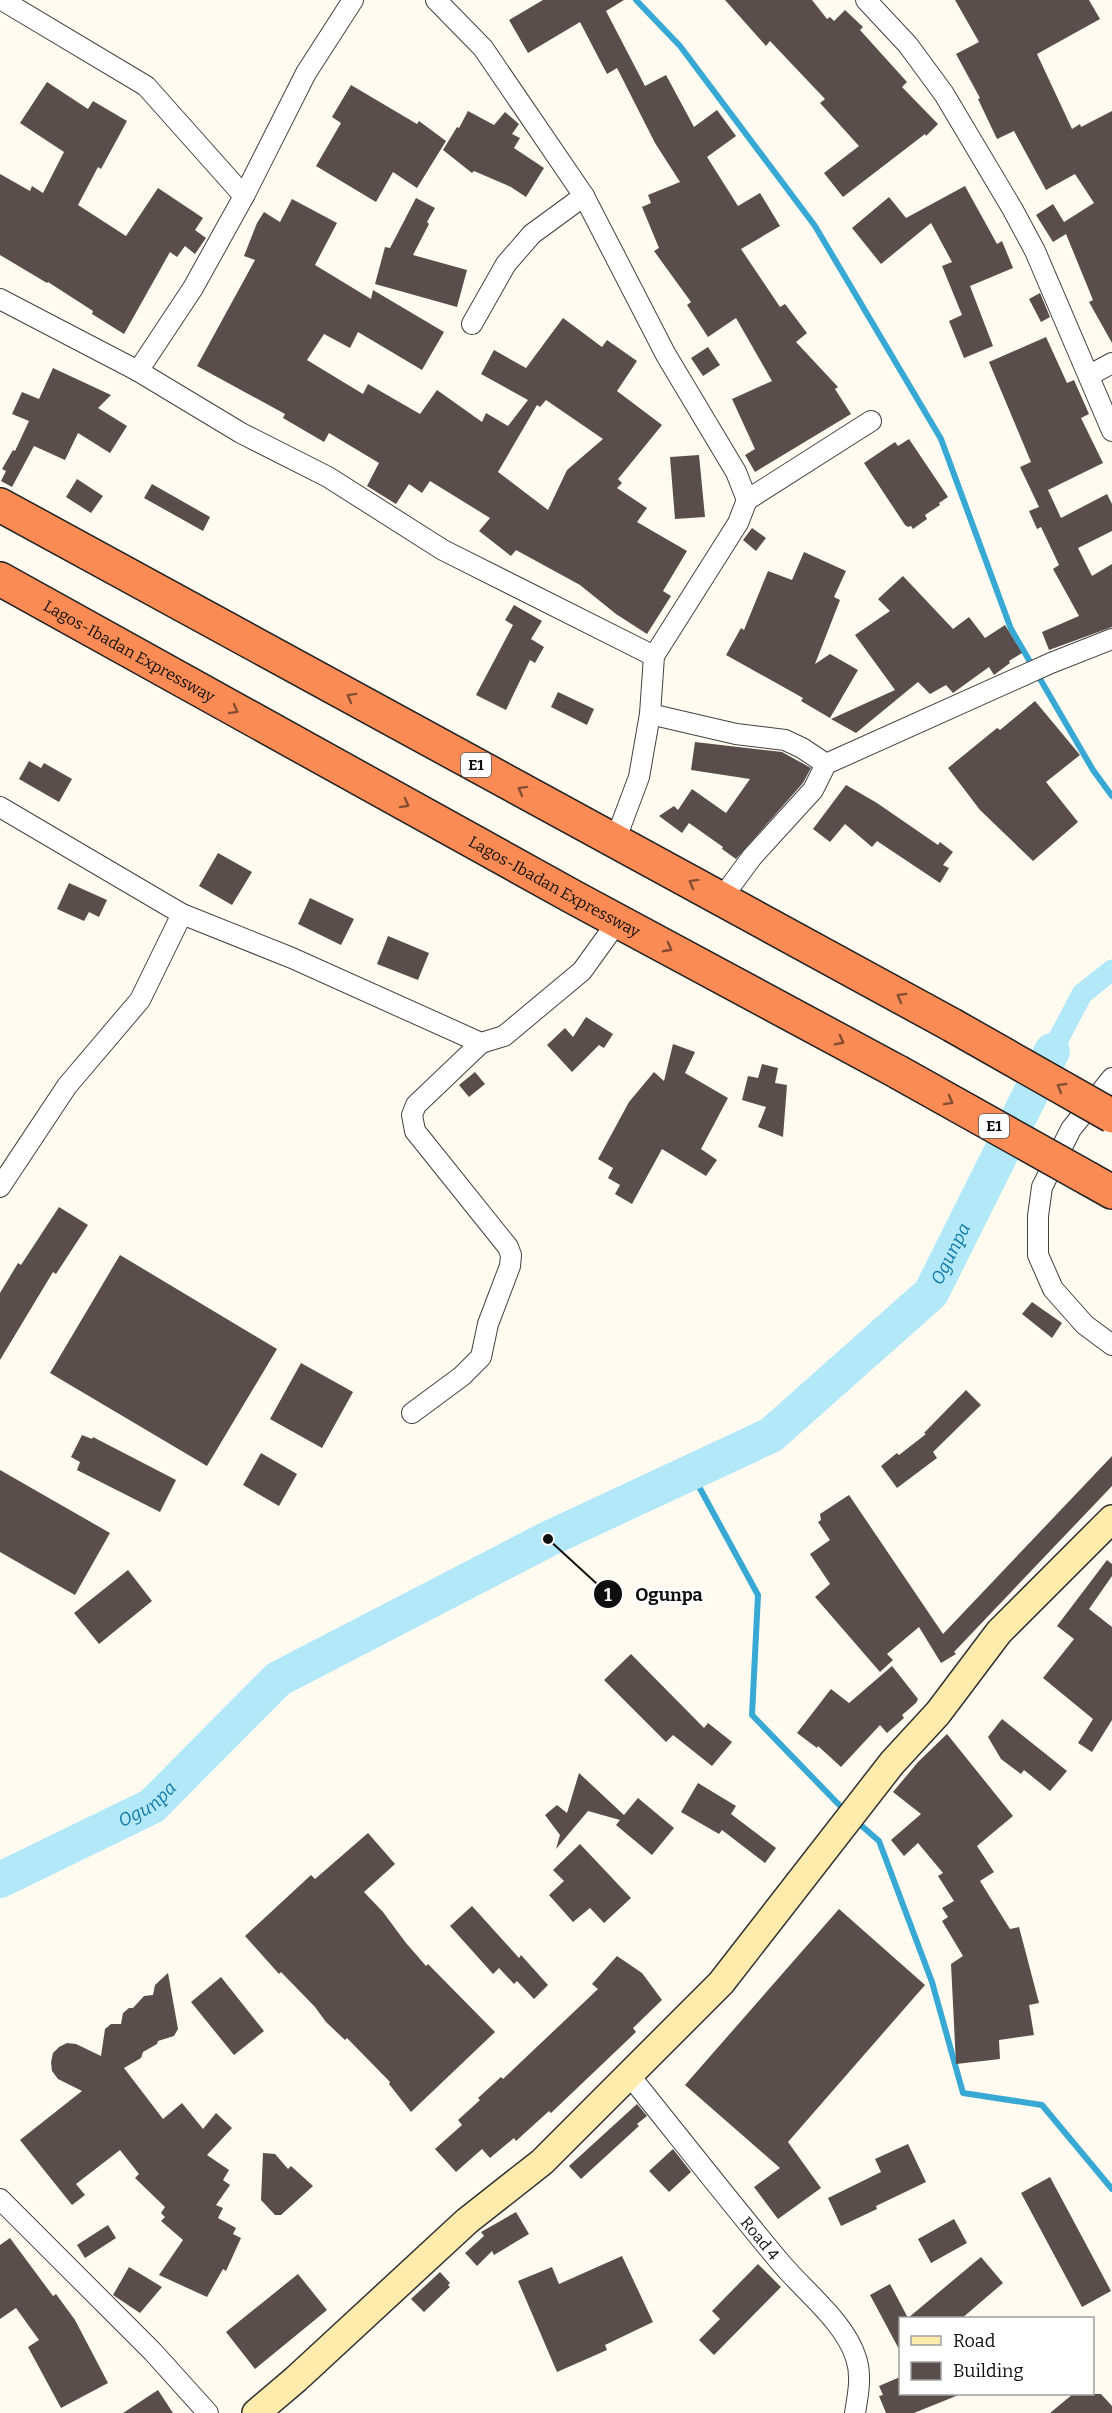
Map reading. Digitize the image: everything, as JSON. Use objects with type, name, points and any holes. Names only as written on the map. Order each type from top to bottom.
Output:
[{"type":"highway","name":"E1","points":[[0,505],[952,1025],[1112,1116]]},
{"type":"highway","name":"Lagos-Ibadan Expressway","points":[[0,579],[618,921],[898,1072],[1100,1186]]},
{"type":"street","points":[[2,0],[146,86],[244,196]]},
{"type":"street","points":[[138,371],[193,288],[244,196],[306,73],[353,0]]},
{"type":"street","points":[[436,0],[483,48],[584,196],[666,355],[736,472],[747,500]]},
{"type":"street","points":[[866,0],[908,45],[944,94],[1013,210],[1035,251],[1112,431]]},
{"type":"street","points":[[472,324],[506,264],[532,234],[584,196]]},
{"type":"street","points":[[0,299],[138,371],[241,433],[328,477],[442,550],[654,656]]},
{"type":"street","points":[[1090,375],[1112,363]]},
{"type":"street","points":[[615,841],[639,777],[650,714],[654,656],[738,523],[747,500],[871,421]]},
{"type":"street","points":[[721,899],[752,857],[813,789],[826,764],[1051,663],[1112,639]]},
{"type":"street","points":[[650,714],[736,734],[776,738],[802,748],[826,764]]},
{"type":"street","points":[[0,807],[182,914],[291,958],[482,1042]]},
{"type":"street","points":[[0,1187],[68,1086],[140,1000],[182,914]]},
{"type":"street","points":[[412,1413],[462,1376],[481,1357],[488,1324],[510,1266],[511,1255],[508,1247],[415,1131],[412,1115],[416,1105],[482,1042],[504,1036],[582,971],[618,921]]},
{"type":"street","points":[[1112,1078],[1071,1129],[1042,1187],[1038,1216],[1038,1256],[1053,1289],[1085,1325],[1112,1345]]},
{"type":"street","points":[[256,2413],[467,2221],[542,2162],[721,1983],[892,1763],[938,1713],[999,1632],[1112,1519]]},
{"type":"street","name":"Road 4","points":[[630,2076],[781,2264],[828,2314],[848,2340],[856,2359],[860,2380],[855,2413]]},
{"type":"street","points":[[0,2199],[153,2352],[208,2413]]},
{"type":"building","points":[[543,0],[624,0],[606,11],[645,86],[666,75],[694,127],[717,110],[736,136],[707,157],[738,206],[760,193],[780,226],[741,249],[780,307],[785,304],[807,333],[796,342],[838,387],[835,389],[851,414],[755,472],[745,455],[755,449],[732,399],[772,381],[736,318],[708,337],[687,305],[691,302],[654,251],[659,248],[642,207],[651,203],[648,195],[680,182],[655,143],[617,68],[607,74],[580,22],[528,53],[509,20]]},
{"type":"building","points":[[725,0],[812,0],[827,19],[830,17],[834,21],[845,10],[863,27],[860,30],[907,82],[902,87],[938,124],[926,136],[925,134],[843,197],[824,173],[859,146],[820,103],[825,99],[770,41],[766,46]]},
{"type":"building","points":[[955,0],[1089,0],[1100,19],[1037,54],[1072,129],[1080,124],[1081,127],[1112,111],[1112,343],[1089,302],[1093,300],[1066,234],[1053,242],[1036,215],[1053,204],[1064,222],[1094,203],[1075,174],[1046,190],[1014,131],[997,139],[978,99],[980,98],[956,54],[979,42]]},
{"type":"building","points":[[47,82],[88,109],[93,101],[127,121],[101,169],[98,167],[78,205],[126,236],[158,188],[203,218],[195,230],[206,238],[195,254],[185,246],[177,257],[170,252],[124,334],[48,282],[0,255],[0,174],[30,191],[32,186],[43,193],[64,152],[20,123]]},
{"type":"building","points":[[351,85],[417,124],[419,121],[446,141],[417,188],[393,172],[376,202],[316,166],[341,123],[332,117]]},
{"type":"building","points":[[468,111],[494,125],[505,112],[519,124],[512,134],[520,138],[514,148],[544,168],[526,197],[511,187],[474,171],[472,173],[443,150]]},
{"type":"building","points":[[965,186],[997,244],[1002,241],[1013,268],[970,286],[993,346],[964,358],[949,321],[962,315],[942,266],[952,262],[931,223],[881,264],[852,228],[889,197],[906,218]]},
{"type":"building","points":[[416,198],[435,208],[413,255],[467,270],[457,307],[375,284],[385,247],[390,248]]},
{"type":"building","points":[[292,199],[337,223],[315,265],[371,299],[373,290],[444,332],[422,370],[358,332],[350,348],[324,334],[307,360],[363,394],[368,384],[420,414],[437,390],[482,422],[486,413],[508,426],[528,400],[481,374],[494,350],[526,368],[563,318],[602,347],[607,340],[637,361],[617,391],[662,425],[618,479],[622,483],[617,488],[647,508],[637,522],[687,551],[663,591],[671,596],[647,634],[616,614],[580,585],[516,550],[511,556],[479,531],[490,518],[430,481],[422,493],[409,484],[396,504],[367,486],[379,463],[329,433],[324,442],[283,418],[285,414],[197,366],[255,260],[244,256],[257,223],[264,212],[280,222]],"holes":[[[546,400],[603,439],[567,470],[548,510],[498,472],[537,405],[540,407]]]},
{"type":"building","points":[[1040,293],[1050,317],[1041,322],[1029,299]]},
{"type":"building","points":[[1046,337],[1067,383],[1074,380],[1089,414],[1081,418],[1103,463],[1048,490],[1061,518],[1107,494],[1112,504],[1112,531],[1078,548],[1092,576],[1112,564],[1112,627],[1049,650],[1042,632],[1079,616],[1053,569],[1059,565],[1041,527],[1037,529],[1029,511],[1039,507],[1020,467],[1031,462],[989,362]]},
{"type":"building","points":[[708,347],[720,365],[703,376],[691,358]]},
{"type":"building","points":[[53,368],[111,395],[98,408],[127,426],[110,453],[78,433],[65,460],[34,446],[12,487],[1,481],[6,471],[2,469],[13,450],[15,451],[29,421],[12,414],[22,392],[39,399]]},
{"type":"building","points":[[909,439],[948,497],[925,515],[927,519],[913,529],[905,525],[864,463],[895,442],[898,446]]},
{"type":"building","points":[[699,455],[705,517],[675,519],[670,457]]},
{"type":"building","points":[[77,479],[103,496],[91,513],[66,497]]},
{"type":"building","points":[[152,484],[210,517],[203,531],[144,498]]},
{"type":"building","points":[[752,528],[766,538],[756,551],[743,540]]},
{"type":"building","points":[[804,552],[846,571],[834,597],[840,600],[815,664],[830,654],[858,670],[830,718],[801,701],[803,698],[726,655],[741,628],[744,630],[768,571],[792,580]]},
{"type":"building","points":[[903,576],[953,629],[969,617],[985,638],[1005,625],[1022,653],[994,675],[989,667],[953,693],[946,685],[930,694],[918,682],[856,733],[831,719],[895,690],[855,635],[890,611],[878,599]]},
{"type":"building","points":[[514,605],[542,621],[531,639],[544,647],[535,663],[530,660],[506,710],[476,695],[513,625],[505,620]]},
{"type":"building","points":[[558,692],[594,709],[587,725],[551,707]]},
{"type":"building","points":[[1035,701],[1080,755],[1046,782],[1078,822],[1033,861],[980,810],[948,768]]},
{"type":"building","points":[[695,742],[782,752],[811,768],[803,783],[736,859],[689,823],[682,833],[659,816],[674,806],[678,810],[692,789],[726,813],[750,779],[691,770]]},
{"type":"building","points":[[29,761],[41,768],[44,763],[72,779],[59,802],[19,779]]},
{"type":"building","points":[[846,785],[877,803],[938,845],[940,842],[953,852],[943,865],[949,868],[940,883],[877,841],[872,847],[845,824],[830,842],[813,829]]},
{"type":"building","points":[[218,853],[252,872],[232,905],[199,886]]},
{"type":"building","points":[[69,883],[107,900],[99,917],[89,912],[84,921],[57,909]]},
{"type":"building","points":[[310,898],[354,919],[341,945],[298,924]]},
{"type":"building","points":[[388,936],[429,953],[418,980],[377,964]]},
{"type":"building","points":[[586,1017],[613,1034],[604,1048],[599,1045],[572,1072],[547,1045],[565,1028],[573,1037]]},
{"type":"building","points":[[673,1044],[695,1052],[685,1073],[728,1098],[701,1149],[717,1160],[706,1176],[662,1149],[632,1204],[615,1194],[620,1185],[608,1178],[613,1168],[598,1159],[629,1102],[654,1072],[664,1081]]},
{"type":"building","points":[[762,1064],[778,1068],[775,1083],[787,1085],[783,1137],[758,1127],[766,1107],[742,1100],[748,1076],[758,1078]]},
{"type":"building","points":[[475,1072],[485,1084],[469,1097],[459,1085]]},
{"type":"building","points":[[59,1207],[88,1225],[56,1274],[53,1272],[0,1360],[0,1293],[18,1263],[21,1265]]},
{"type":"building","points":[[120,1255],[277,1349],[207,1466],[50,1373]]},
{"type":"building","points":[[1032,1302],[1062,1323],[1052,1338],[1022,1314]]},
{"type":"building","points":[[301,1363],[353,1392],[322,1448],[270,1419]]},
{"type":"building","points":[[966,1390],[981,1405],[933,1452],[937,1458],[897,1488],[881,1466],[926,1434],[924,1433]]},
{"type":"building","points":[[82,1435],[92,1439],[93,1437],[176,1480],[160,1512],[77,1470],[80,1462],[71,1457]]},
{"type":"building","points":[[261,1453],[297,1474],[279,1506],[243,1485]]},
{"type":"building","points":[[1112,1456],[1112,1486],[954,1652],[956,1654],[941,1663],[919,1627],[887,1654],[893,1660],[880,1672],[815,1597],[830,1584],[810,1554],[830,1540],[818,1522],[821,1520],[820,1514],[849,1495],[943,1634]]},
{"type":"building","points":[[0,1470],[110,1533],[75,1595],[0,1552]]},
{"type":"building","points":[[1107,1560],[1112,1564],[1112,1576],[1089,1609],[1112,1627],[1112,1720],[1092,1752],[1078,1743],[1093,1719],[1043,1678],[1074,1639],[1057,1626]]},
{"type":"building","points":[[128,1570],[152,1601],[99,1644],[74,1613]]},
{"type":"building","points":[[631,1654],[704,1728],[708,1723],[732,1742],[712,1766],[673,1735],[666,1742],[604,1680]]},
{"type":"building","points":[[892,1666],[918,1699],[916,1703],[887,1733],[880,1725],[841,1767],[818,1746],[817,1748],[797,1733],[831,1689],[849,1703]]},
{"type":"building","points":[[1002,1719],[1067,1771],[1050,1791],[1024,1770],[1021,1774],[1001,1759],[988,1737]]},
{"type":"building","points":[[947,1734],[1013,1816],[977,1846],[994,1872],[980,1881],[1010,1929],[1019,1927],[1039,2003],[1029,2005],[1034,2035],[999,2040],[1000,2059],[956,2064],[951,1964],[963,1956],[942,1921],[948,1917],[942,1908],[954,1901],[938,1876],[943,1873],[918,1843],[904,1856],[891,1840],[921,1814],[893,1792],[918,1762]]},
{"type":"building","points":[[579,1773],[624,1815],[638,1798],[674,1828],[652,1855],[616,1825],[620,1820],[588,1811],[556,1849],[560,1835],[545,1815],[557,1805],[567,1813]]},
{"type":"building","points":[[698,1783],[736,1806],[731,1814],[776,1848],[765,1863],[722,1830],[719,1834],[681,1812]]},
{"type":"building","points":[[368,1833],[395,1864],[364,1892],[426,1966],[428,1964],[495,2032],[411,2112],[389,2084],[390,2082],[347,2038],[345,2040],[326,2022],[315,2007],[281,1972],[279,1974],[245,1936],[311,1875],[315,1879]]},
{"type":"building","points":[[580,1844],[631,1898],[604,1923],[590,1908],[573,1922],[549,1895],[564,1881],[553,1870]]},
{"type":"building","points":[[472,1906],[519,1958],[521,1955],[548,1985],[534,1999],[517,1981],[514,1984],[499,1968],[493,1974],[450,1926]]},
{"type":"building","points":[[839,1909],[925,1985],[788,2142],[821,2188],[778,2219],[754,2187],[780,2168],[685,2085]]},
{"type":"building","points":[[617,1956],[642,1973],[662,2000],[633,2028],[636,2032],[551,2113],[549,2111],[516,2141],[514,2138],[490,2158],[482,2149],[456,2172],[435,2149],[462,2125],[458,2120],[480,2100],[478,2098],[501,2077],[503,2079],[598,1989],[592,1984]]},
{"type":"building","points":[[168,1973],[178,2029],[174,2036],[158,2041],[157,2044],[143,2052],[141,2058],[124,2068],[163,2119],[182,2103],[203,2129],[216,2113],[232,2128],[207,2155],[229,2170],[223,2180],[230,2185],[216,2205],[223,2208],[218,2218],[236,2228],[233,2234],[241,2238],[226,2271],[223,2269],[207,2297],[159,2275],[183,2240],[161,2221],[165,2217],[161,2213],[165,2207],[135,2178],[139,2174],[120,2150],[76,2184],[85,2195],[72,2205],[20,2140],[82,2091],[58,2079],[52,2071],[53,2053],[67,2043],[76,2044],[101,2056],[105,2029],[111,2024],[121,2024],[123,2013],[133,2008],[144,1996],[153,1995],[155,1985]]},
{"type":"building","points":[[221,1977],[264,2031],[234,2055],[191,2002]]},
{"type":"building","points":[[637,2104],[647,2116],[581,2179],[569,2166]]},
{"type":"building","points":[[908,2144],[926,2182],[841,2226],[828,2198],[881,2172],[875,2159]]},
{"type":"building","points":[[673,2149],[691,2172],[669,2192],[649,2171]]},
{"type":"building","points":[[263,2153],[275,2154],[288,2169],[291,2166],[313,2186],[281,2215],[275,2215],[261,2200]]},
{"type":"building","points":[[1050,2177],[1111,2291],[1082,2307],[1021,2193]]},
{"type":"building","points":[[516,2212],[529,2234],[494,2255],[492,2251],[477,2266],[465,2253],[484,2236],[481,2232]]},
{"type":"building","points":[[954,2219],[967,2243],[931,2263],[918,2239]]},
{"type":"building","points":[[108,2225],[116,2238],[85,2258],[77,2245]]},
{"type":"building","points":[[10,2238],[53,2296],[56,2294],[75,2320],[108,2383],[61,2408],[28,2347],[39,2340],[16,2308],[0,2319],[0,2245]]},
{"type":"building","points":[[622,2256],[653,2322],[605,2345],[607,2350],[557,2372],[518,2281],[552,2267],[559,2284]]},
{"type":"building","points":[[981,2257],[1003,2283],[963,2317],[909,2317]]},
{"type":"building","points":[[758,2264],[781,2287],[714,2355],[699,2340],[720,2319],[712,2311]]},
{"type":"building","points":[[129,2267],[162,2287],[140,2313],[113,2295]]},
{"type":"building","points":[[440,2272],[450,2283],[448,2285],[450,2287],[424,2312],[411,2299]]},
{"type":"building","points":[[298,2274],[327,2310],[255,2369],[226,2332]]},
{"type":"building","points":[[890,2284],[907,2317],[899,2317],[899,2349],[870,2295]]},
{"type":"building","points":[[899,2377],[899,2395],[959,2395],[914,2413],[886,2413],[879,2396],[883,2395],[879,2386]]},
{"type":"building","points":[[158,2390],[173,2413],[123,2413]]},
{"type":"building","points":[[1101,2394],[1112,2406],[1112,2413],[1050,2413],[1072,2395]]},
{"type":"waterway","points":[[636,0],[680,46],[815,226],[941,439],[1011,629],[1093,770],[1112,796]]},
{"type":"waterway","name":"Ogunpa","points":[[1052,1051],[1082,994],[1112,970]]},
{"type":"waterway","name":"Ogunpa","points":[[0,1880],[152,1806],[278,1679],[548,1539],[771,1435],[931,1293],[1052,1051]]},
{"type":"waterway","points":[[691,1472],[758,1595],[752,1715],[846,1812]]},
{"type":"waterway","points":[[856,1821],[879,1841],[932,1982],[963,2093],[1042,2105],[1112,2189]]},
{"type":"place","name":"Ogunpa","points":[[548,1539]]}]
